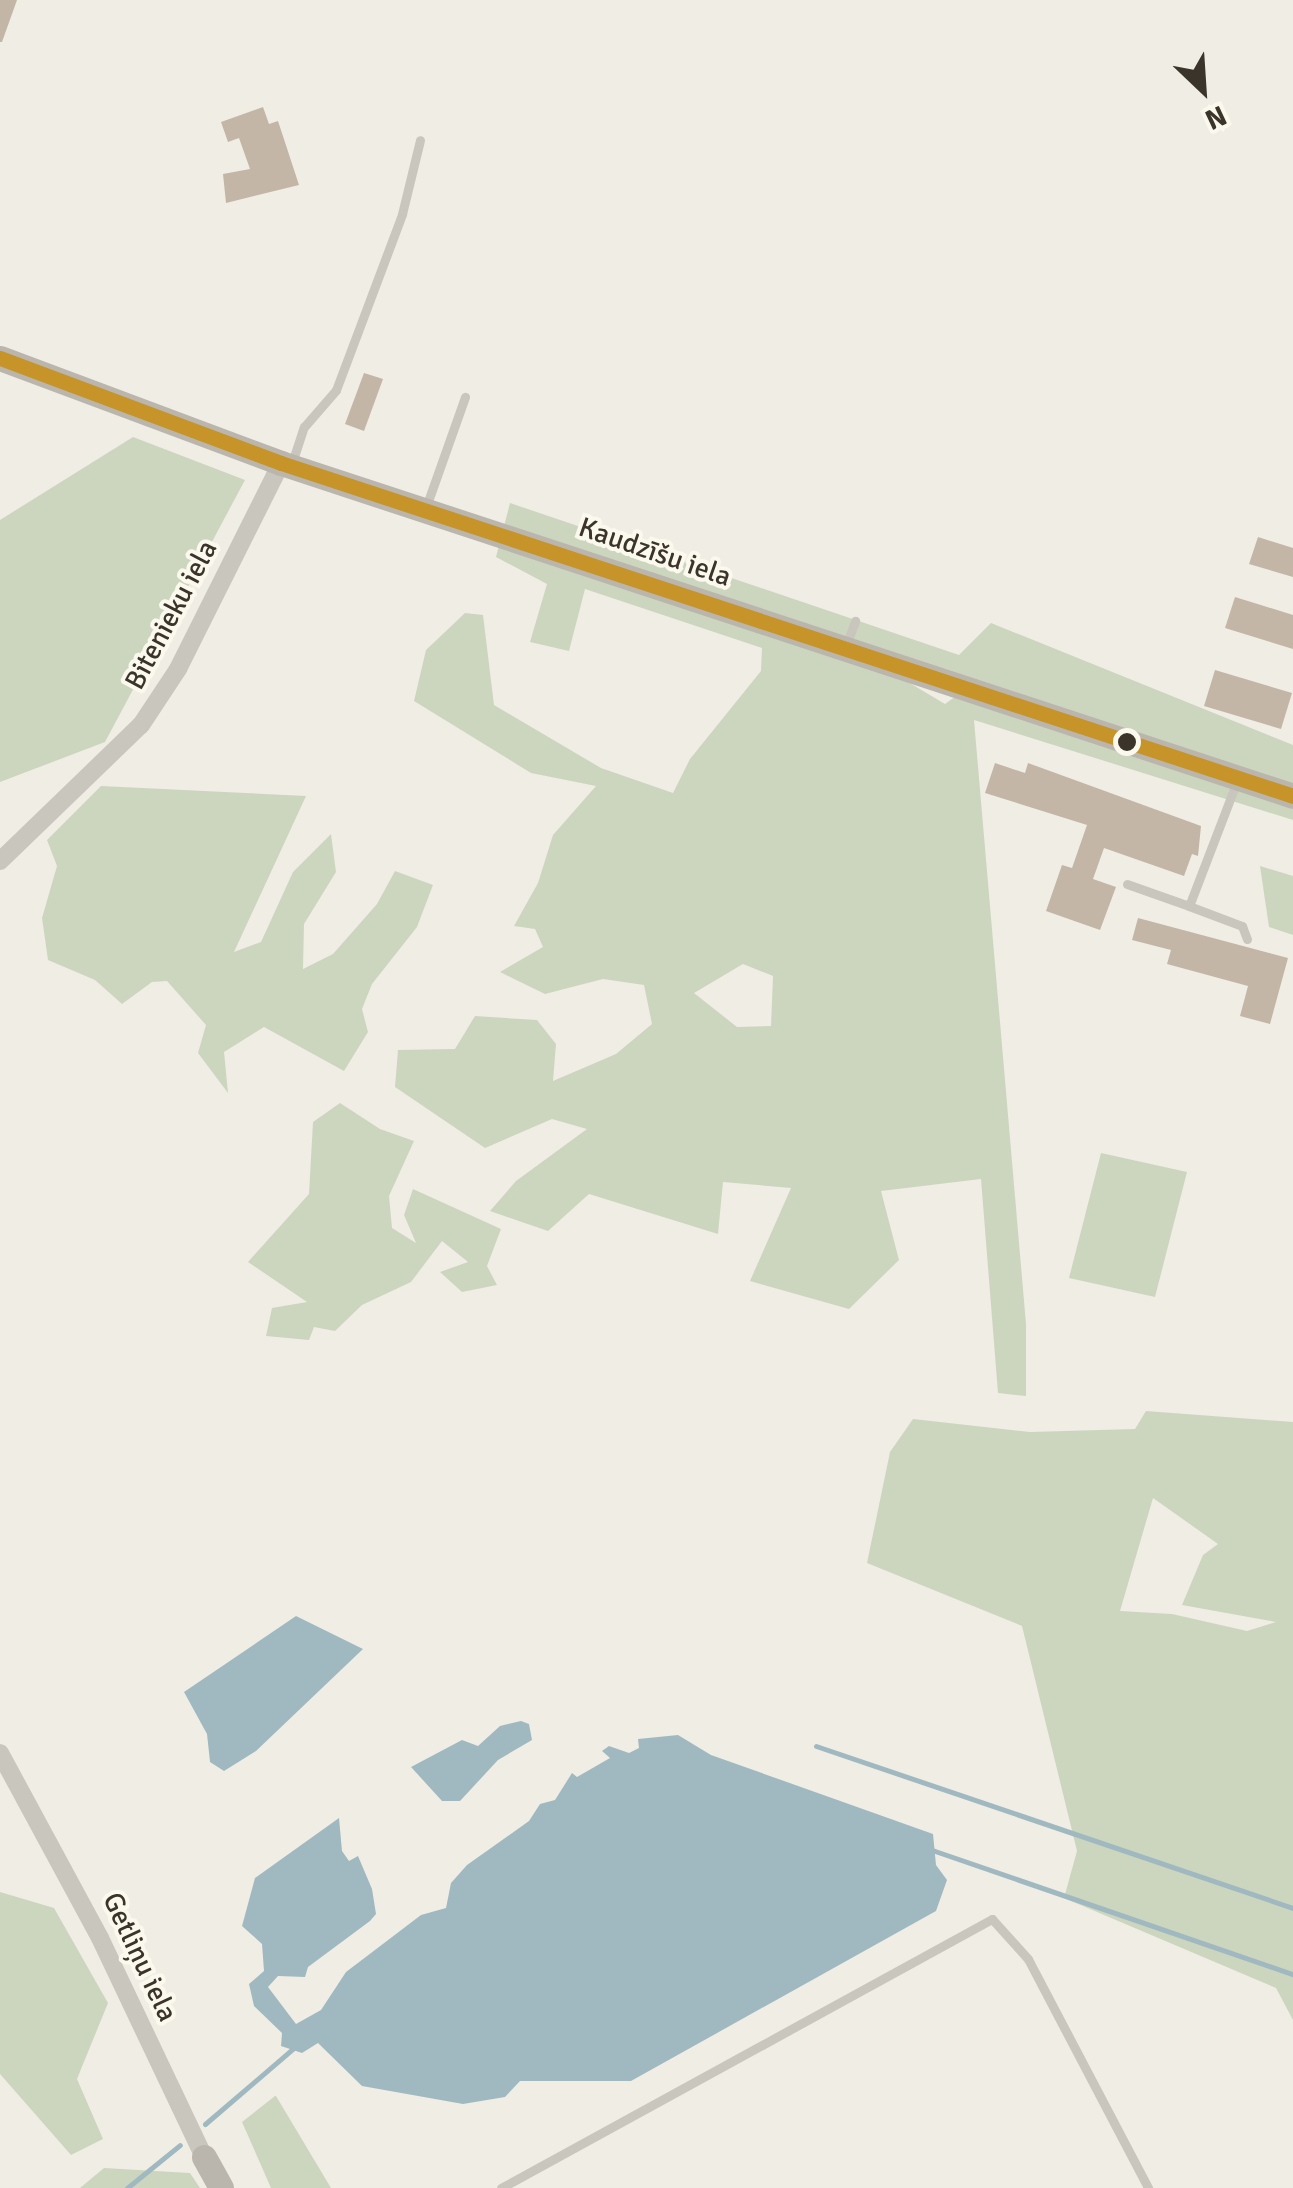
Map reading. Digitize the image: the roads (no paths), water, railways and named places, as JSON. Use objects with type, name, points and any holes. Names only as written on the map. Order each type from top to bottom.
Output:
[{"type":"street","name":"Kaudzīšu iela","points":[[0,358],[286,464],[1293,796]]},
{"type":"street","name":"Bitenieku iela","points":[[0,860],[141,725],[178,669],[286,464]]},
{"type":"street","name":"Getliņu iela","points":[[0,1753],[100,1938],[221,2188]]},
{"type":"lane","points":[[286,464],[304,427],[336,390],[402,214],[420,140]]},
{"type":"lane","points":[[426,507],[466,397]]},
{"type":"lane","points":[[846,648],[855,621]]},
{"type":"lane","points":[[1189,906],[1238,778]]},
{"type":"lane","points":[[1127,884],[1242,926],[1247,939]]},
{"type":"lane","points":[[501,2188],[992,1919],[1028,1959],[1148,2188]]},
{"type":"water","points":[[296,1616],[363,1649],[256,1751],[224,1771],[210,1762],[207,1734],[184,1692]]},
{"type":"water","points":[[521,1721],[529,1724],[532,1740],[498,1760],[460,1801],[442,1801],[411,1767],[462,1740],[478,1746],[500,1726]]},
{"type":"water","points":[[678,1735],[711,1755],[933,1834],[936,1865],[947,1880],[936,1911],[631,2081],[520,2081],[505,2097],[463,2104],[362,2086],[318,2043],[302,2053],[281,2046],[282,2033],[254,2006],[249,1984],[264,1971],[262,1944],[242,1926],[255,1878],[339,1818],[342,1851],[349,1861],[358,1856],[372,1889],[376,1914],[370,1921],[308,1967],[305,1977],[278,1976],[268,1987],[296,2024],[321,2010],[346,1972],[421,1915],[446,1908],[451,1883],[467,1865],[529,1821],[540,1804],[555,1800],[572,1773],[577,1777],[610,1758],[602,1751],[609,1746],[629,1753],[639,1748],[638,1739]]},
{"type":"waterway","points":[[816,1746],[1293,1908]]},
{"type":"waterway","points":[[932,1850],[1293,1974]]},
{"type":"waterway","points":[[205,2124],[296,2046]]},
{"type":"waterway","points":[[127,2188],[180,2145]]}]
